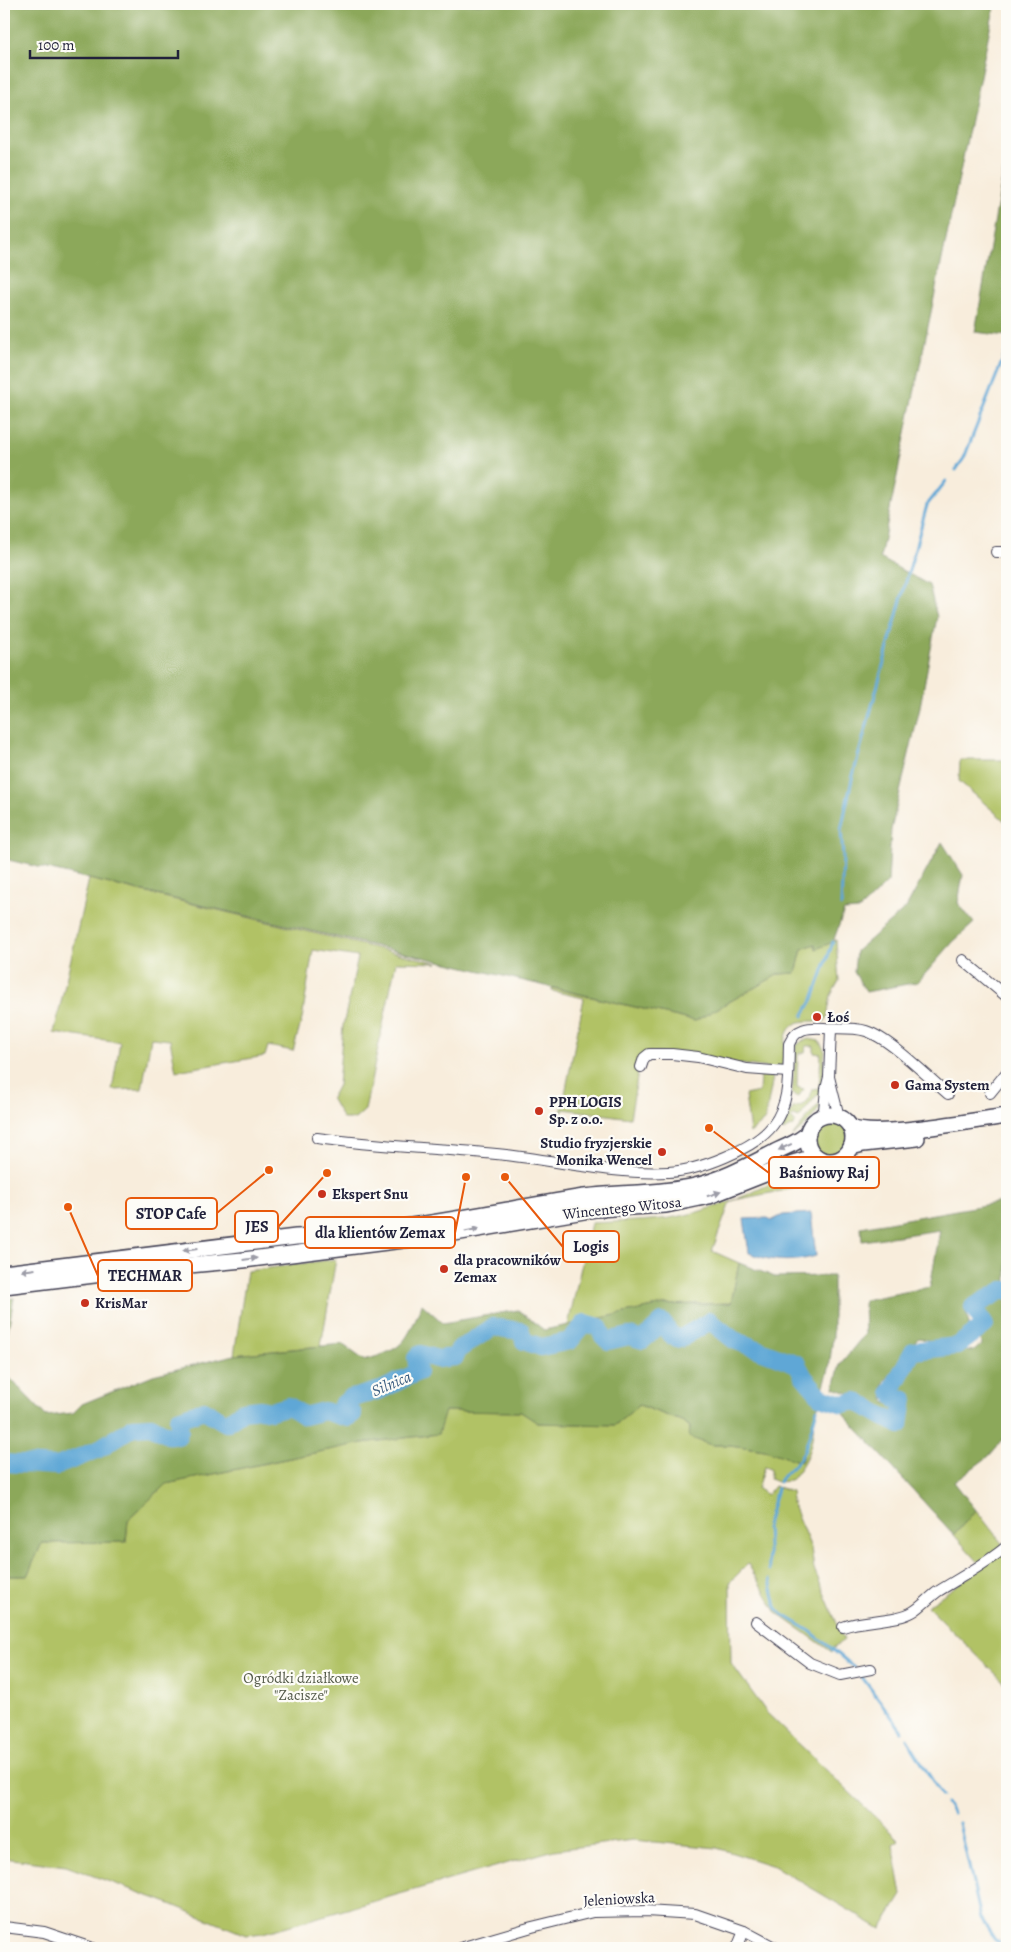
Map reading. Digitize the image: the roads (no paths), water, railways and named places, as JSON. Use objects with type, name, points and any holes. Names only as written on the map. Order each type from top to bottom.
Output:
[{"type":"main road","points":[[829,1115],[839,1117],[851,1128],[853,1135],[851,1147],[843,1158],[837,1160],[830,1162],[818,1158],[808,1147],[808,1133],[814,1121],[829,1115]]},
{"type":"main road","points":[[851,1128],[864,1132],[895,1131],[1007,1116]]},
{"type":"main road","points":[[851,1147],[1007,1126]]},
{"type":"main road","name":"Wincentego Witosa","points":[[4,1273],[272,1240],[330,1236],[418,1225],[596,1196],[681,1189],[734,1173],[797,1142],[808,1133]]},
{"type":"main road","name":"Wincentego Witosa","points":[[4,1286],[443,1235],[596,1208],[666,1205],[709,1196],[793,1163],[808,1158],[818,1158]]},
{"type":"street","points":[[996,552],[1007,552]]},
{"type":"street","points":[[963,960],[1007,997]]},
{"type":"street","points":[[317,1138],[359,1144],[508,1156],[572,1166],[654,1172],[682,1171],[751,1146],[774,1124],[785,1102],[789,1044],[793,1037],[803,1028],[864,1030],[876,1035],[948,1094]]},
{"type":"street","points":[[820,1117],[824,1110],[829,1077],[831,1029]]},
{"type":"street","points":[[641,1067],[644,1058],[649,1054],[672,1054],[698,1057],[747,1069],[788,1072]]},
{"type":"street","points":[[990,1092],[1007,1072]]},
{"type":"street","points":[[829,1077],[839,1117]]},
{"type":"street","points":[[843,1627],[856,1622],[897,1616],[914,1611],[930,1597],[1007,1546]]},
{"type":"street","points":[[756,1622],[810,1663],[840,1675],[871,1669]]},
{"type":"street","name":"Jeleniowska","points":[[460,1948],[593,1912],[646,1911],[695,1914],[744,1931],[776,1948]]},
{"type":"street","points":[[4,1927],[44,1932],[92,1948]]},
{"type":"street","points":[[737,1948],[744,1931]]},
{"type":"water","points":[[811,1213],[816,1256],[799,1260],[782,1260],[749,1253],[744,1219],[768,1218],[771,1221],[783,1215]]},
{"type":"waterway","points":[[956,470],[964,458],[1007,349]]},
{"type":"waterway","points":[[841,906],[843,857],[841,830],[852,779],[927,505],[946,481]]},
{"type":"waterway","points":[[803,1016],[813,999],[833,942]]},
{"type":"waterway","name":"Silnica","points":[[4,1463],[57,1466],[97,1450],[133,1427],[151,1426],[168,1435],[178,1436],[180,1430],[178,1419],[204,1410],[226,1423],[243,1411],[260,1409],[271,1411],[289,1406],[304,1416],[324,1411],[347,1418],[353,1414],[342,1405],[349,1399],[381,1390],[418,1372],[416,1358],[420,1354],[437,1359],[455,1357],[459,1349],[493,1327],[521,1331],[524,1341],[541,1347],[570,1341],[585,1323],[599,1327],[603,1336],[608,1341],[629,1336],[643,1340],[662,1322],[672,1336],[680,1339],[710,1321],[734,1340],[797,1364],[804,1377],[821,1397],[843,1404],[856,1401],[900,1425],[904,1399],[897,1400],[891,1391],[913,1351],[957,1346],[985,1325],[973,1307],[1003,1290],[1007,1290]]},
{"type":"waterway","points":[[779,1482],[802,1455],[817,1409]]},
{"type":"waterway","points":[[769,1570],[767,1525],[777,1488]]},
{"type":"waterway","points":[[770,1579],[776,1607],[782,1614],[810,1631],[854,1667]]},
{"type":"waterway","points":[[862,1677],[902,1731]]},
{"type":"waterway","points":[[907,1739],[942,1796]]},
{"type":"waterway","points":[[946,1803],[953,1814]]},
{"type":"waterway","points":[[959,1823],[981,1918],[995,1940],[999,1942]]},
{"type":"place","name":"Łoś","points":[[817,1017]]},
{"type":"place","name":"Gama System","points":[[895,1085]]},
{"type":"place","name":"PPH LOGIS Sp. z o.o.","points":[[539,1111]]},
{"type":"place","name":"Baśniowy Raj","points":[[709,1128]]},
{"type":"place","name":"Studio fryzjerskie Monika Wencel","points":[[662,1152]]},
{"type":"place","name":"STOP Cafe","points":[[269,1170]]},
{"type":"place","name":"JES","points":[[327,1173]]},
{"type":"place","name":"dla klientów Zemax","points":[[466,1177]]},
{"type":"place","name":"Logis","points":[[505,1177]]},
{"type":"place","name":"Ekspert Snu","points":[[322,1194]]},
{"type":"place","name":"TECHMAR","points":[[68,1207]]},
{"type":"place","name":"dla pracowników Zemax","points":[[444,1269]]},
{"type":"place","name":"KrisMar","points":[[85,1303]]},
{"type":"park label","name":"Ogródki działkowe \"Zacisze\"","points":[[301,1686]]}]
